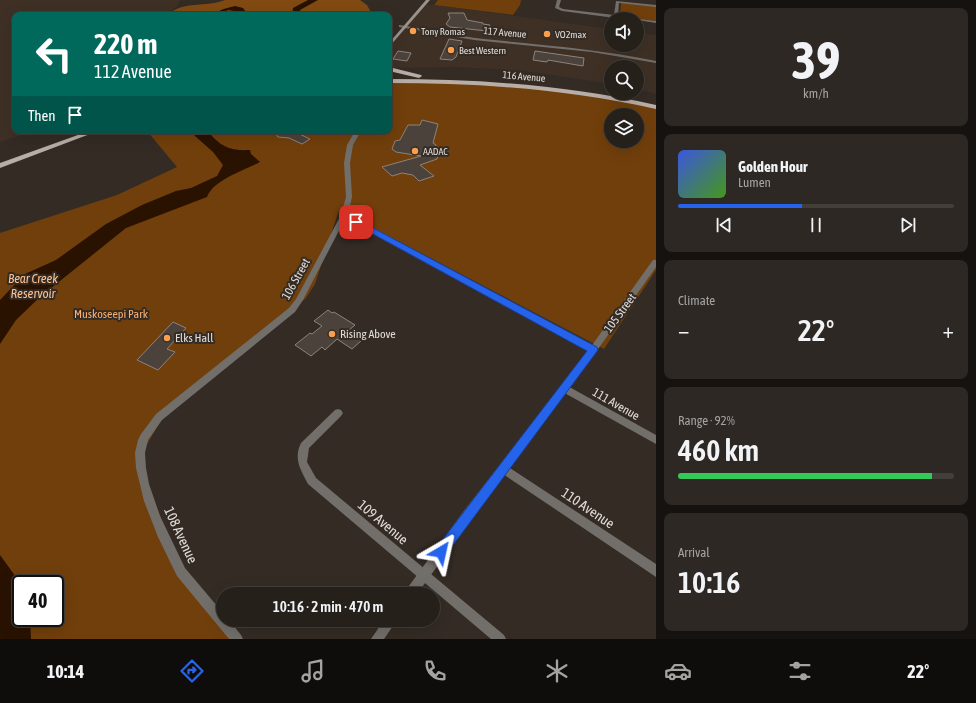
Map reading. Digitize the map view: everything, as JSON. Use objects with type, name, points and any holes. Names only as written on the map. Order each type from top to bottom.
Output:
[{"type":"main road","points":[[392,36],[427,0]]},
{"type":"main road","points":[[392,42],[403,26]]},
{"type":"main road","points":[[392,70],[421,76]]},
{"type":"main road","name":"116 Avenue","points":[[392,76],[517,80],[554,83],[604,91]]},
{"type":"main road","name":"116 Avenue","points":[[392,81],[466,82],[530,86],[596,94],[656,106]]},
{"type":"main road","points":[[644,99],[656,101]]},
{"type":"main road","points":[[0,159],[70,134]]},
{"type":"main road","points":[[0,166],[87,134]]},
{"type":"street","points":[[559,0],[557,8],[559,9],[604,15]]},
{"type":"street","points":[[616,12],[617,2],[656,6]]},
{"type":"street","points":[[644,21],[656,22]]},
{"type":"street","name":"117 Avenue","points":[[403,26],[482,40],[566,47],[656,62]]},
{"type":"street","name":"106 Street","points":[[150,428],[159,417],[292,310],[299,300],[344,216],[349,197],[347,163],[350,144],[356,134]]},
{"type":"street","points":[[344,216],[593,350]]},
{"type":"street","name":"105 Street","points":[[415,587],[467,516],[593,350],[656,262]]},
{"type":"street","name":"111 Avenue","points":[[564,388],[656,440]]},
{"type":"street","name":"109 Avenue","points":[[338,413],[304,446],[302,462],[312,481],[500,639]]},
{"type":"street","name":"108 Avenue","points":[[150,428],[143,440],[140,452],[140,469],[145,489],[158,522],[181,572],[237,639]]},
{"type":"street","name":"110 Avenue","points":[[504,469],[656,570]]},
{"type":"street","points":[[377,639],[386,627]]},
{"type":"shaded area","points":[[0,0],[180,0],[178,5],[170,12],[12,12],[12,134],[24,134],[0,142]]},
{"type":"shaded area","points":[[225,0],[360,0],[367,5],[371,12],[171,12],[181,7]]},
{"type":"shaded area","points":[[426,4],[604,28],[604,52],[644,52],[644,34],[656,35],[656,94],[644,91],[644,60],[604,60],[604,83],[525,71],[458,67],[392,68],[392,43]]},
{"type":"green space","points":[[438,0],[521,0],[520,5],[513,15],[434,5]]},
{"type":"green space","points":[[621,3],[656,6],[656,21],[644,19],[644,12],[620,12]]},
{"type":"green space","name":"Muskoseepi Park","points":[[392,81],[530,86],[604,98],[604,100],[614,100],[656,107],[656,270],[604,349],[339,210],[315,284],[306,298],[247,350],[167,410],[142,453],[147,482],[187,584],[216,617],[216,627],[225,627],[235,639],[0,639],[0,233],[117,195],[177,167],[150,134],[392,134]]},
{"type":"water","points":[[308,0],[318,0],[300,10],[300,12],[292,12],[293,8]]},
{"type":"water","points":[[235,6],[243,8],[246,12],[234,12],[228,10],[225,12],[218,12]]},
{"type":"water","name":"Bear Creek Reservoir","points":[[194,134],[210,134],[226,147],[237,150],[250,150],[251,154],[260,162],[222,181],[210,191],[207,197],[126,228],[40,297],[16,320],[0,344],[0,300],[25,274],[56,260],[106,224],[142,205],[176,191],[191,188],[217,176],[223,165],[213,152]]},
{"type":"water","points":[[0,555],[14,575],[12,575],[12,627],[30,627],[31,639],[0,639]]},
{"type":"building","points":[[448,13],[464,13],[467,20],[490,25],[487,31],[450,27],[446,24],[450,18]]},
{"type":"building","name":"Best Western","points":[[449,39],[462,41],[456,57],[452,60],[440,59]]},
{"type":"building","points":[[398,51],[411,53],[407,61],[393,59]]},
{"type":"building","points":[[535,51],[584,58],[583,66],[548,60],[547,62],[533,60]]},
{"type":"building","name":"AADAC","points":[[422,120],[438,124],[433,143],[436,145],[434,151],[439,151],[437,159],[420,165],[434,176],[419,181],[413,175],[402,173],[392,176],[382,167],[421,156],[396,152],[392,149],[395,141],[400,140],[408,125],[420,125]]},
{"type":"building","points":[[276,134],[299,134],[310,139],[302,144],[289,138],[278,137]]},
{"type":"building","name":"Rising Above","points":[[328,310],[355,325],[348,331],[362,340],[352,349],[337,339],[325,350],[322,347],[311,356],[295,345],[322,326],[314,321]]},
{"type":"building","name":"Elks Hall","points":[[173,322],[186,328],[167,349],[175,352],[158,370],[137,360]]},
{"type":"place","name":"Tony Romas","points":[[413,31]]},
{"type":"place","name":"VO2max","points":[[547,34]]},
{"type":"place","name":"Best Western","points":[[451,50]]},
{"type":"place","name":"AADAC","points":[[415,151]]},
{"type":"place","name":"Rising Above","points":[[332,334]]},
{"type":"place","name":"Elks Hall","points":[[167,338]]},
{"type":"route","points":[[356,222],[593,350],[441,552]]}]
